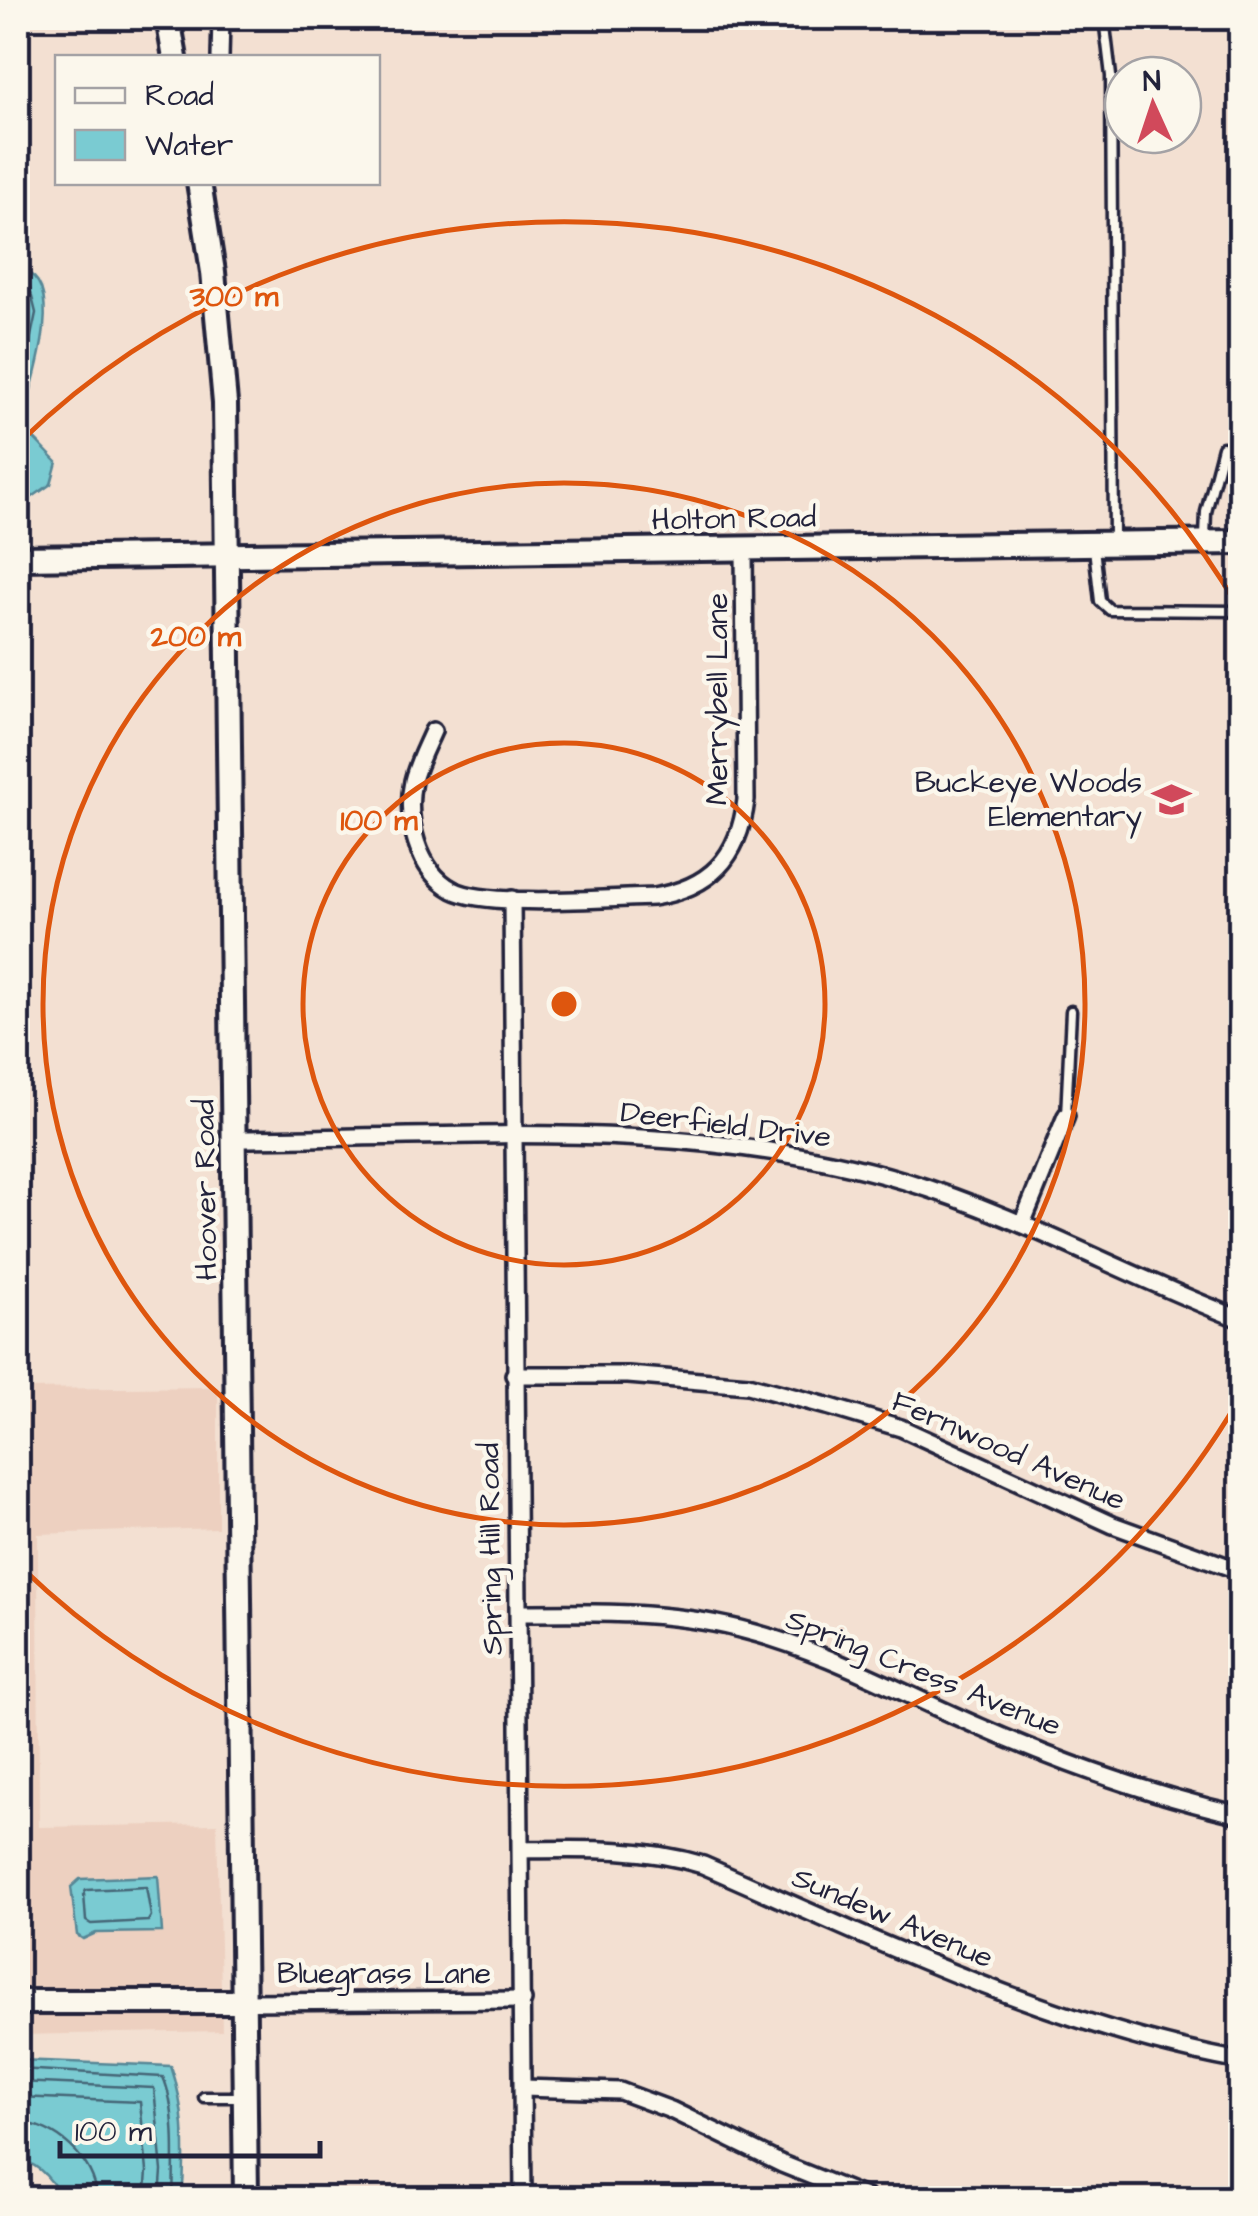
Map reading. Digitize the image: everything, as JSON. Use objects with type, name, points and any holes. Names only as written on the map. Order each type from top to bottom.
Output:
[{"type":"main road","points":[[168,18],[175,55]]},
{"type":"main road","name":"Hoover Road","points":[[199,185],[222,351],[228,555],[246,2198]]},
{"type":"main road","name":"Holton Road","points":[[18,558],[1240,542]]},
{"type":"main road","points":[[18,2002],[245,2002]]},
{"type":"street","points":[[220,55],[221,18]]},
{"type":"street","name":"Merrybell Lane","points":[[432,731],[413,782],[412,829],[426,864],[452,890],[488,899],[653,897],[677,893],[700,883],[720,867],[734,848],[743,825],[744,548]]},
{"type":"street","name":"Spring Hill Road","points":[[512,899],[524,2198]]},
{"type":"street","points":[[1022,1224],[1066,1116]]},
{"type":"street","name":"Deerfield Drive","points":[[235,1139],[614,1136],[794,1154],[970,1202],[1172,1293],[1240,1319]]},
{"type":"street","name":"Fernwood Avenue","points":[[514,1375],[628,1375],[748,1385],[827,1406],[901,1428],[1113,1526],[1240,1571]]},
{"type":"street","name":"Spring Cress Avenue","points":[[520,1613],[655,1615],[739,1628],[840,1662],[982,1728],[1090,1770],[1184,1802],[1240,1814]]},
{"type":"street","name":"Sundew Avenue","points":[[522,1850],[672,1855],[703,1865],[950,1974],[1065,2014],[1240,2061]]},
{"type":"street","name":"Bluegrass Lane","points":[[245,2002],[523,2000]]},
{"type":"street","points":[[523,2088],[580,2088],[634,2096],[867,2198]]},
{"type":"lane","points":[[1104,18],[1111,76],[1100,601],[1110,610],[1240,610]]},
{"type":"lane","points":[[1204,542],[1206,512],[1223,447]]},
{"type":"lane","points":[[1066,1116],[1071,1012]]},
{"type":"lane","points":[[204,2097],[245,2097]]},
{"type":"shaded area","points":[[218,1387],[218,1528],[38,1534],[39,1827],[217,1824],[222,2031],[18,2035],[18,1389]]},
{"type":"water","points":[[18,272],[36,280],[43,296],[45,317],[21,425],[57,462],[51,484],[18,507]]},
{"type":"water","points":[[158,1876],[162,1932],[96,1933],[83,1939],[77,1935],[71,1887],[80,1879]]},
{"type":"water","points":[[18,2060],[171,2066],[183,2132],[182,2198],[62,2198],[38,2168],[18,2161]]},
{"type":"place","name":"Buckeye Woods Elementary","points":[[1172,799]]}]
